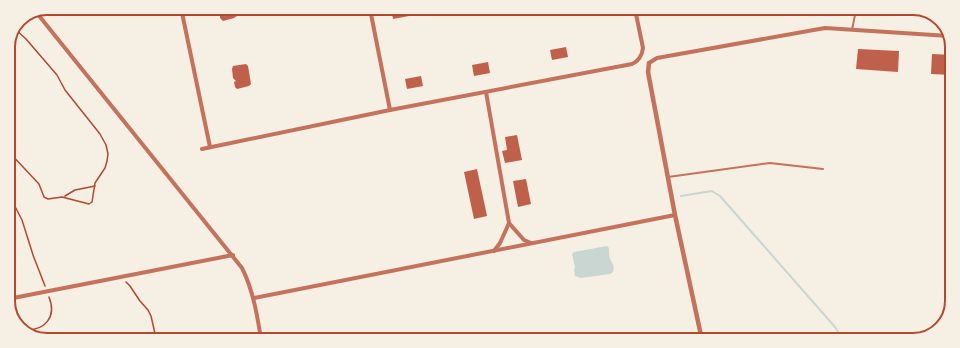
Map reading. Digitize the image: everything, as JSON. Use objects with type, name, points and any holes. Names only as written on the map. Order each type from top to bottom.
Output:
[{"type":"street","points":[[182,15],[210,147]]},
{"type":"street","points":[[371,15],[390,110]]},
{"type":"street","points":[[202,149],[390,110],[632,64],[637,62],[640,58],[643,48],[636,15]]},
{"type":"street","points":[[39,16],[233,254],[248,280],[254,298],[260,333]]},
{"type":"street","points":[[700,333],[675,215],[648,72],[649,63],[657,58],[825,28],[943,36]]},
{"type":"street","points":[[486,92],[509,223],[524,240],[531,244]]},
{"type":"street","points":[[254,298],[675,215]]},
{"type":"street","points":[[494,251],[500,243],[509,223]]},
{"type":"street","points":[[15,298],[233,254]]},
{"type":"lane","points":[[852,30],[855,15]]},
{"type":"lane","points":[[668,177],[770,163],[823,169]]},
{"type":"path","points":[[15,158],[39,184],[44,197],[48,199],[64,197],[89,204],[94,198],[95,183],[105,168],[108,154],[106,145],[100,134],[65,90],[57,75],[18,32]]},
{"type":"path","points":[[64,197],[75,190],[95,186]]},
{"type":"path","points":[[15,206],[22,220],[33,255],[52,304],[50,319],[45,325],[37,329],[32,329]]},
{"type":"path","points":[[125,282],[130,286],[152,316],[155,333]]},
{"type":"shaded area","points":[[607,246],[609,248],[610,258],[614,270],[613,272],[610,274],[581,278],[575,276],[575,267],[572,254],[574,252]]},
{"type":"building","points":[[220,15],[237,15],[234,18],[223,21],[220,18]]},
{"type":"building","points":[[392,15],[409,16],[393,19]]},
{"type":"building","points":[[566,47],[568,57],[552,60],[550,50]]},
{"type":"building","points":[[858,49],[899,51],[898,72],[856,69]]},
{"type":"building","points":[[932,54],[945,55],[945,75],[931,74]]},
{"type":"building","points":[[488,62],[490,73],[474,76],[472,65]]},
{"type":"building","points":[[246,64],[248,66],[251,84],[249,86],[237,89],[234,82],[236,81],[233,78],[233,66]]},
{"type":"building","points":[[421,76],[423,86],[407,89],[405,79]]},
{"type":"building","points":[[517,135],[522,160],[505,163],[502,151],[507,150],[505,137]]},
{"type":"building","points":[[477,169],[487,216],[474,219],[464,172]]},
{"type":"building","points":[[526,179],[531,204],[518,207],[513,181]]},
{"type":"waterway","points":[[681,196],[712,191],[720,196],[839,333]]}]
